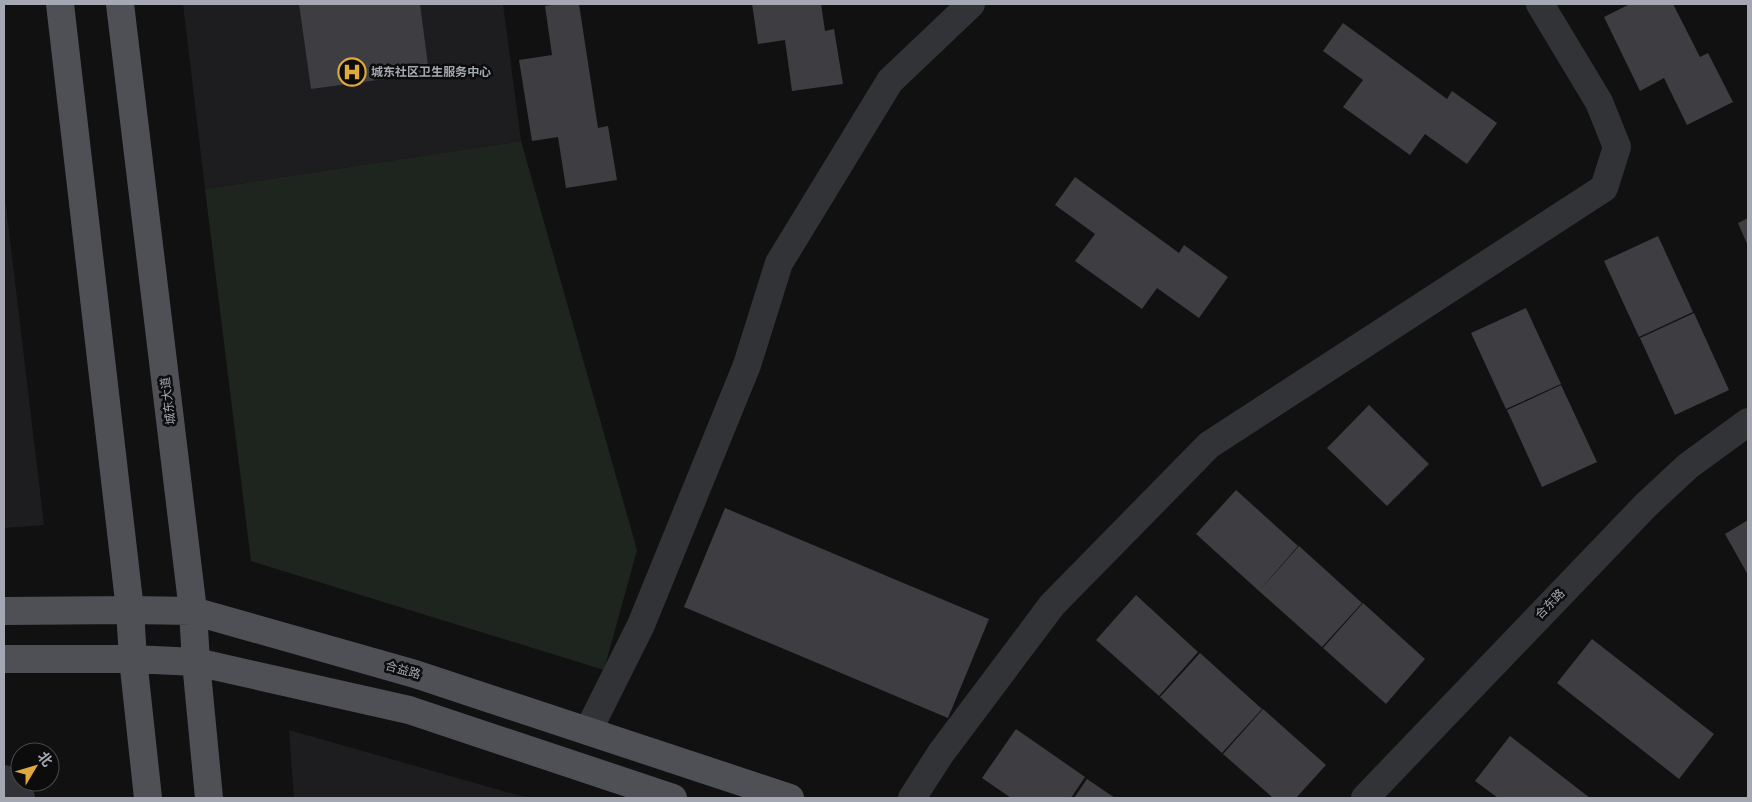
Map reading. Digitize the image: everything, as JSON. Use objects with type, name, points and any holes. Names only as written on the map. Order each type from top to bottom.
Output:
[{"type":"main road","points":[[60,4],[130,610],[133,659],[148,798]]},
{"type":"main road","name":"城东大道","points":[[120,4],[194,612],[196,662],[209,798]]},
{"type":"main road","name":"合益路","points":[[4,611],[130,610],[194,612],[415,674],[790,798]]},
{"type":"main road","points":[[4,659],[133,659],[196,662],[409,710],[673,798]]},
{"type":"street","points":[[588,731],[641,625],[744,374],[780,263],[890,81],[971,4]]},
{"type":"street","points":[[912,798],[941,753],[1052,605],[1209,445],[1604,188],[1617,147],[1599,102],[1540,4]]},
{"type":"street","name":"合东路","points":[[1365,798],[1646,505],[1688,466],[1748,422]]},
{"type":"street","points":[[4,779],[22,798]]},
{"type":"shaded area","name":"城东社区卫生服务中心","points":[[183,4],[503,4],[521,141],[205,189]]},
{"type":"shaded area","points":[[521,141],[637,550],[604,670],[251,561],[205,189]]},
{"type":"shaded area","points":[[4,189],[44,525],[4,528]]},
{"type":"shaded area","points":[[289,730],[528,798],[294,798]]},
{"type":"building","points":[[299,4],[420,4],[429,73],[311,89]]},
{"type":"building","points":[[579,4],[598,128],[608,126],[617,180],[566,188],[558,137],[532,141],[519,60],[552,55],[545,6]]},
{"type":"building","points":[[752,4],[821,4],[825,31],[834,29],[843,84],[792,91],[785,40],[758,44]]},
{"type":"building","points":[[1630,4],[1673,4],[1700,57],[1708,53],[1733,102],[1687,125],[1664,78],[1640,91],[1604,17]]},
{"type":"building","points":[[1343,23],[1447,99],[1452,91],[1497,123],[1467,164],[1425,134],[1410,155],[1343,107],[1363,80],[1323,51]]},
{"type":"building","points":[[1075,177],[1179,253],[1184,245],[1228,277],[1199,318],[1157,288],[1142,309],[1075,261],[1095,234],[1055,205]]},
{"type":"building","points":[[1748,218],[1748,246],[1738,223]]},
{"type":"building","points":[[1658,236],[1693,312],[1639,337],[1604,261]]},
{"type":"building","points":[[1526,308],[1561,384],[1506,409],[1471,333]]},
{"type":"building","points":[[1694,313],[1729,390],[1675,415],[1640,338]]},
{"type":"building","points":[[1561,385],[1597,462],[1542,487],[1507,410]]},
{"type":"building","points":[[1369,405],[1429,464],[1387,506],[1327,448]]},
{"type":"building","points":[[1236,490],[1298,546],[1259,591],[1196,534]]},
{"type":"building","points":[[725,508],[989,619],[948,718],[684,607]]},
{"type":"building","points":[[1748,520],[1748,575],[1725,534]]},
{"type":"building","points":[[1299,546],[1362,603],[1322,647],[1259,591]]},
{"type":"building","points":[[1136,595],[1198,652],[1159,696],[1096,640]]},
{"type":"building","points":[[1363,603],[1425,659],[1386,704],[1323,648]]},
{"type":"building","points":[[1592,639],[1714,734],[1679,779],[1557,683]]},
{"type":"building","points":[[1200,653],[1262,709],[1222,753],[1160,697]]},
{"type":"building","points":[[1263,709],[1326,765],[1296,798],[1273,798],[1223,754]]},
{"type":"building","points":[[1016,729],[1085,777],[1071,798],[1011,798],[982,778]]},
{"type":"building","points":[[1510,736],[1590,798],[1498,798],[1475,781]]},
{"type":"building","points":[[1087,779],[1115,798],[1074,798]]},
{"type":"place","name":"城东社区卫生服务中心","points":[[352,72]]}]
